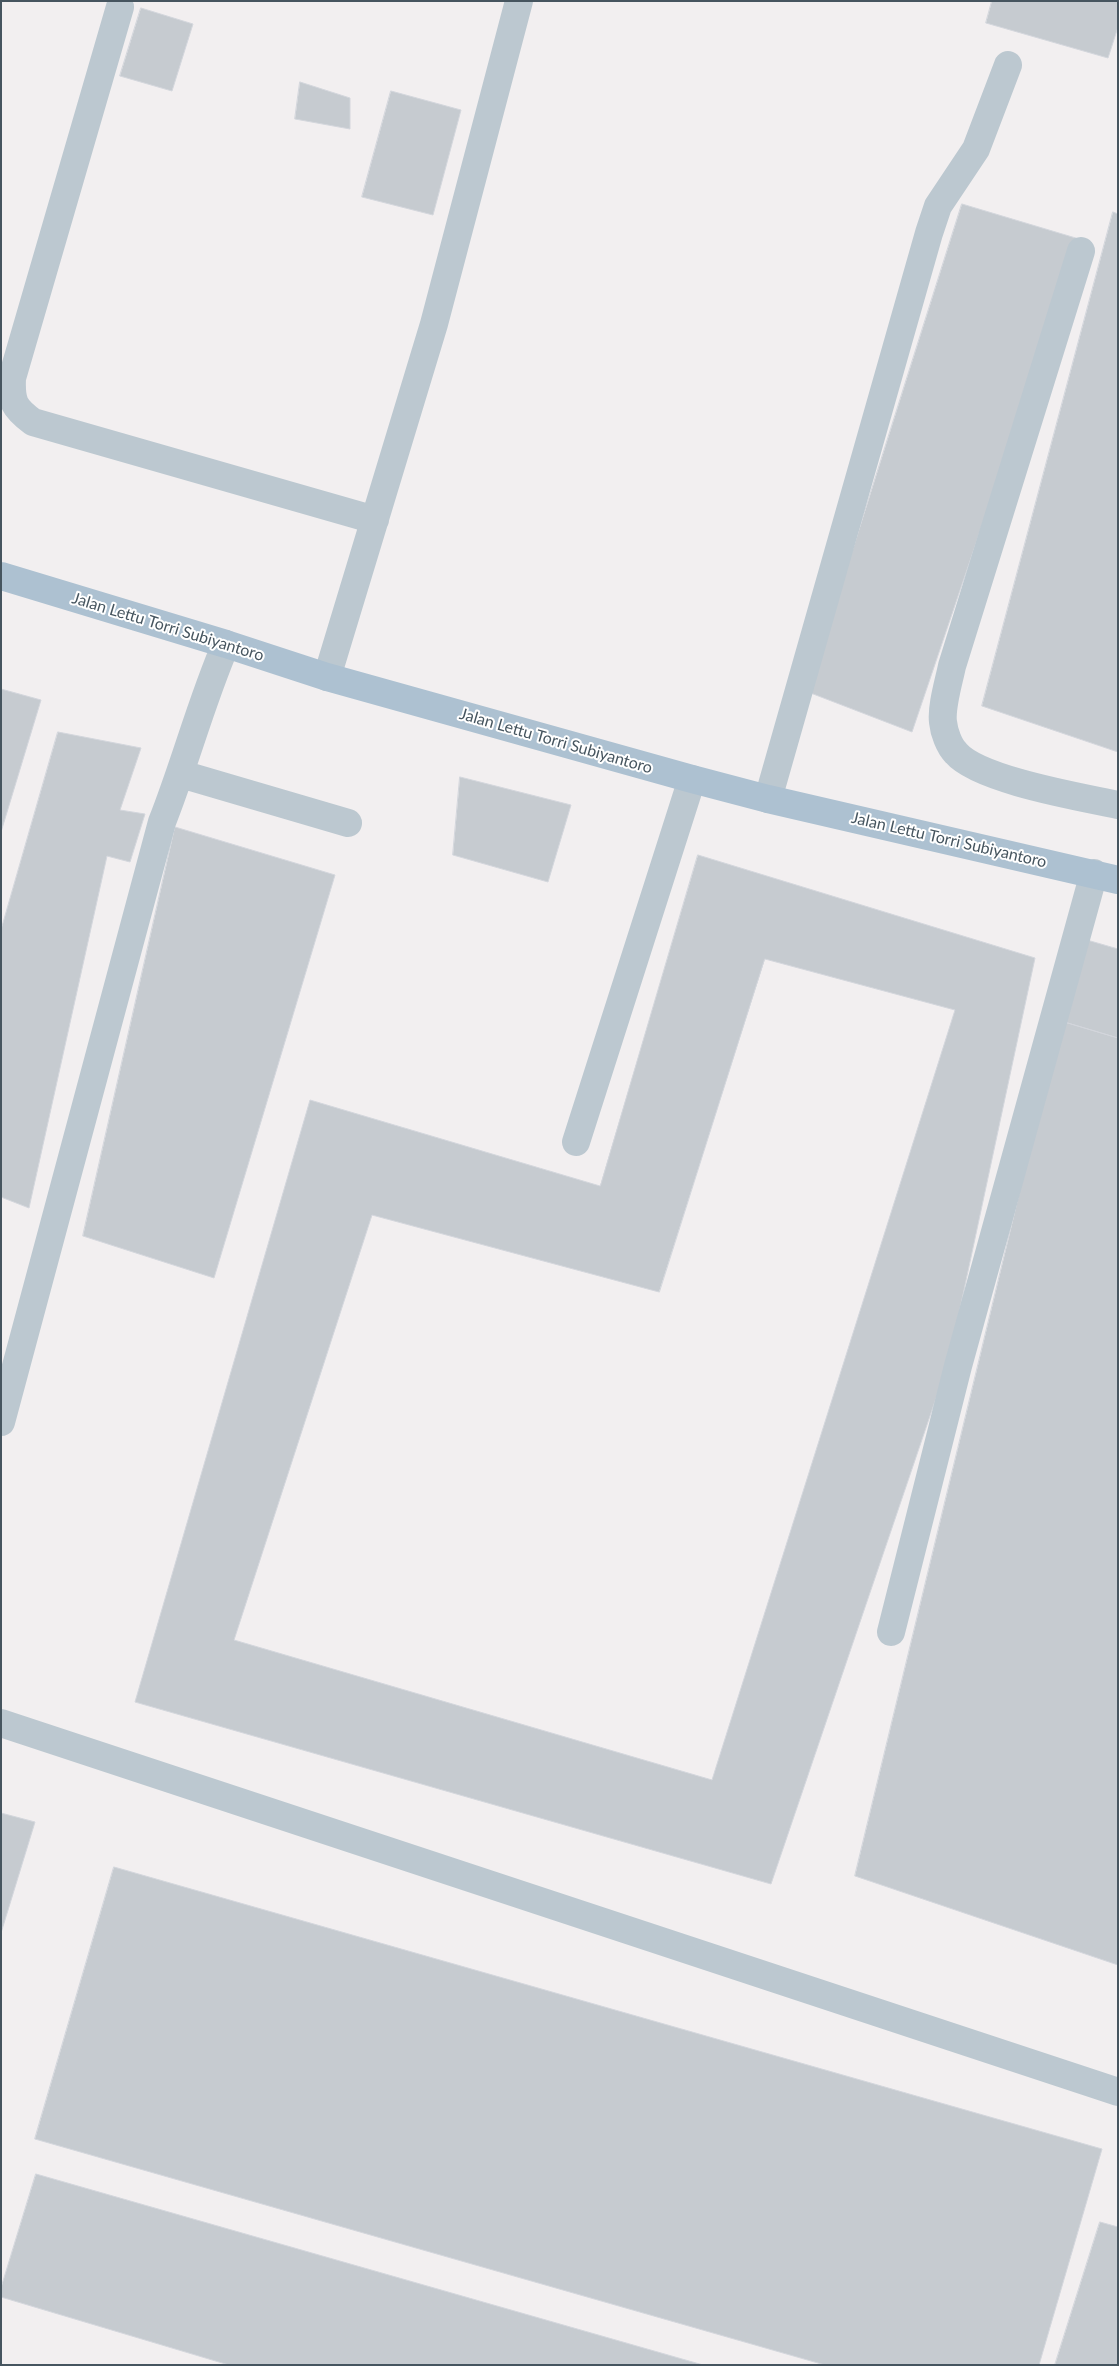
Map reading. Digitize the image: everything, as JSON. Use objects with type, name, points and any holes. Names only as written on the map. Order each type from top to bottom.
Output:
[{"type":"main road","name":"Jalan Lettu Torri Subiyantoro","points":[[1,576],[226,644],[327,677],[692,779],[768,799],[1106,876]]},
{"type":"lane","points":[[327,677],[434,324],[519,1]]},
{"type":"lane","points":[[120,7],[12,378],[11,398],[19,412],[33,422],[374,520]]},
{"type":"lane","points":[[768,799],[929,233],[938,206],[976,149],[1008,65]]},
{"type":"lane","points":[[1081,251],[952,666],[943,721],[949,742],[956,754],[971,765],[1012,781],[1118,805]]},
{"type":"lane","points":[[1,1422],[162,822],[181,774],[216,667],[226,644]]},
{"type":"lane","points":[[181,774],[348,823]]},
{"type":"lane","points":[[576,1142],[692,779]]},
{"type":"lane","points":[[891,1632],[958,1366],[1106,876]]},
{"type":"lane","points":[[1,1723],[1118,2092]]},
{"type":"building","points":[[992,1],[1118,1],[1118,27],[1108,58],[986,23]]},
{"type":"building","points":[[141,8],[193,24],[172,91],[120,76]]},
{"type":"building","points":[[300,82],[350,98],[350,129],[295,119]]},
{"type":"building","points":[[391,91],[461,110],[433,215],[362,197]]},
{"type":"building","points":[[962,204],[1079,239],[912,732],[808,692]]},
{"type":"building","points":[[1113,212],[1118,214],[1118,752],[982,706]]},
{"type":"building","points":[[1,689],[41,700],[1,832]]},
{"type":"building","points":[[58,732],[141,748],[120,810],[145,814],[130,862],[107,856],[29,1208],[1,1197],[1,930]]},
{"type":"building","points":[[460,777],[571,805],[548,882],[453,855]]},
{"type":"building","points":[[175,827],[335,875],[214,1278],[83,1236]]},
{"type":"building","points":[[698,855],[1035,958],[949,1360],[771,1884],[135,1702],[310,1100],[600,1186]]},
{"type":"building","points":[[1087,940],[1118,949],[1118,1038],[1061,1021]]},
{"type":"building","points":[[765,959],[955,1010],[712,1780],[234,1640],[372,1215],[659,1292]]},
{"type":"building","points":[[1061,1021],[1118,1038],[1118,1965],[855,1876]]},
{"type":"building","points":[[1,1813],[35,1822],[1,1933]]},
{"type":"building","points":[[114,1867],[1102,2149],[1039,2365],[825,2365],[35,2139]]},
{"type":"building","points":[[36,2174],[703,2365],[229,2365],[1,2297],[1,2288]]},
{"type":"building","points":[[1100,2222],[1118,2227],[1118,2365],[1055,2365]]}]
